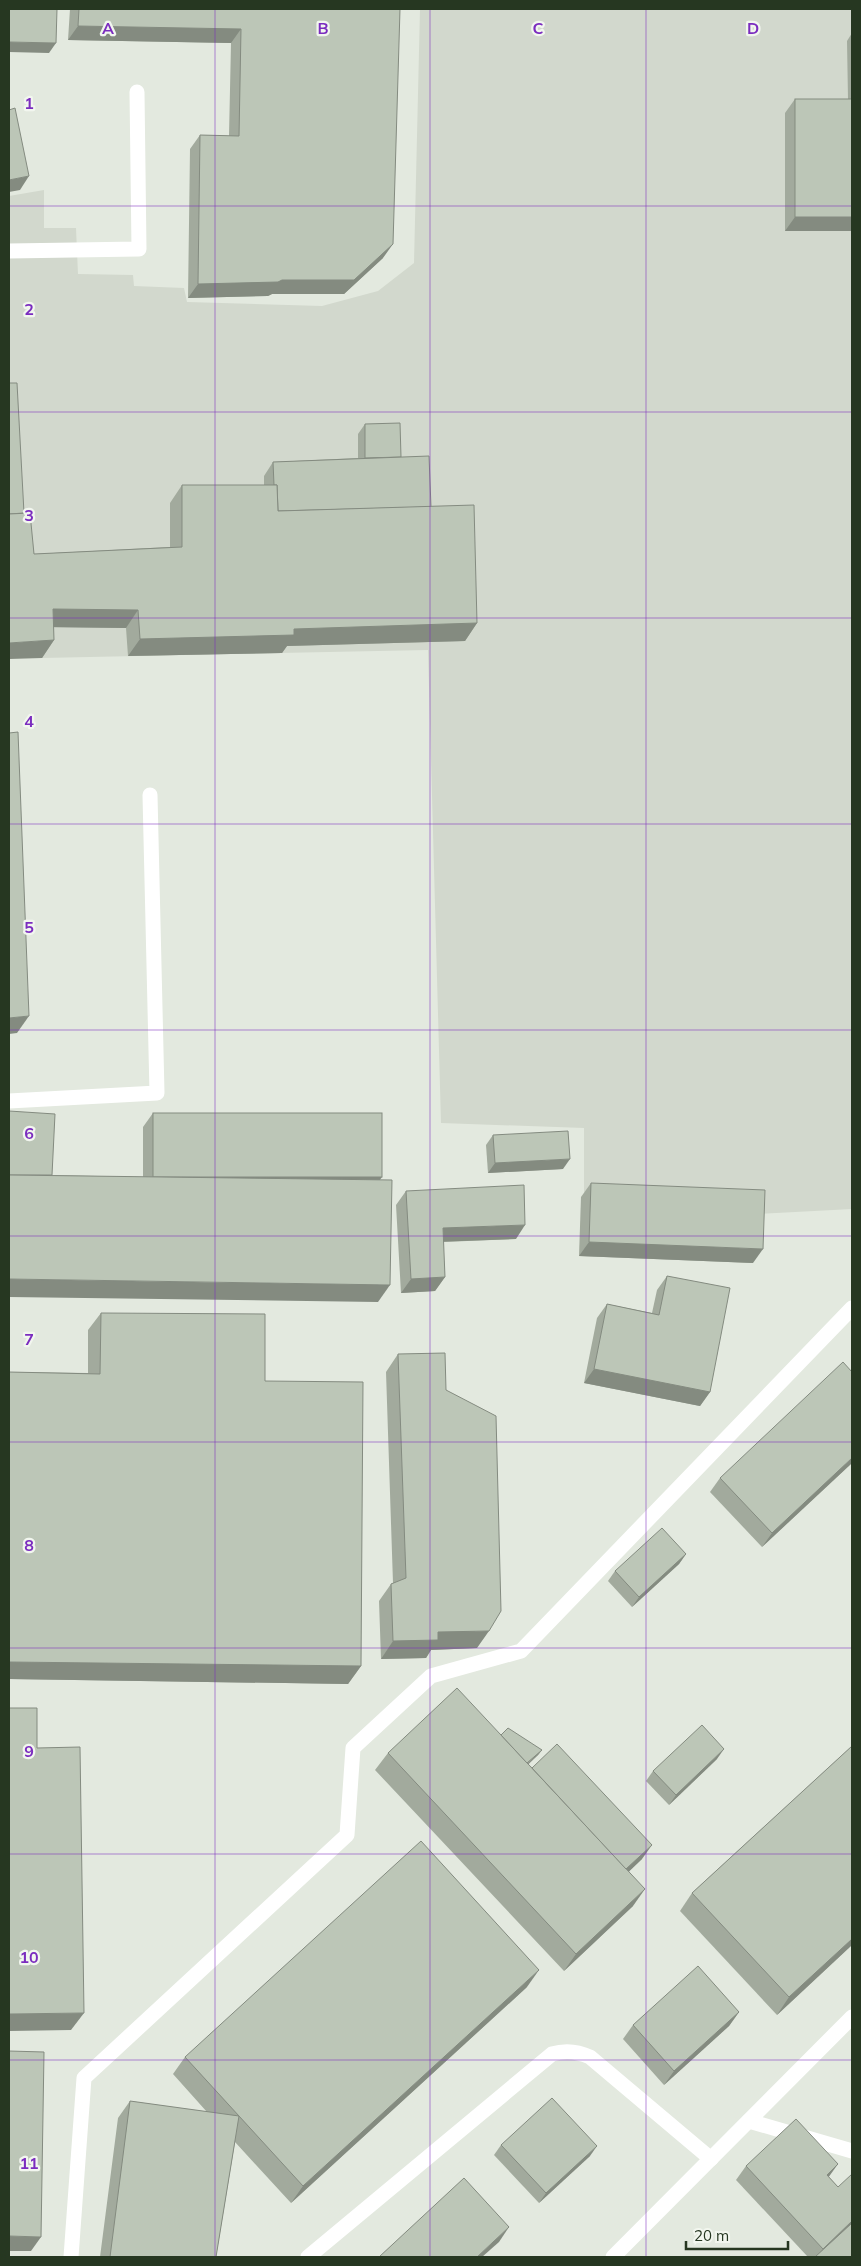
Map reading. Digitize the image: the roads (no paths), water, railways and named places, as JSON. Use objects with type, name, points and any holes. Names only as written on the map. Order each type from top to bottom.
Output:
[{"type":"street","points":[[9,251],[139,250],[137,92]]},
{"type":"street","points":[[9,1101],[156,1093],[150,795]]},
{"type":"street","points":[[71,2257],[84,2078],[347,1835],[353,1748],[431,1676],[521,1651],[852,1308]]},
{"type":"street","points":[[613,2257],[852,2017]]},
{"type":"street","points":[[308,2257],[552,2054],[562,2051],[590,2056],[711,2159]]},
{"type":"street","points":[[749,2121],[852,2151]]}]
